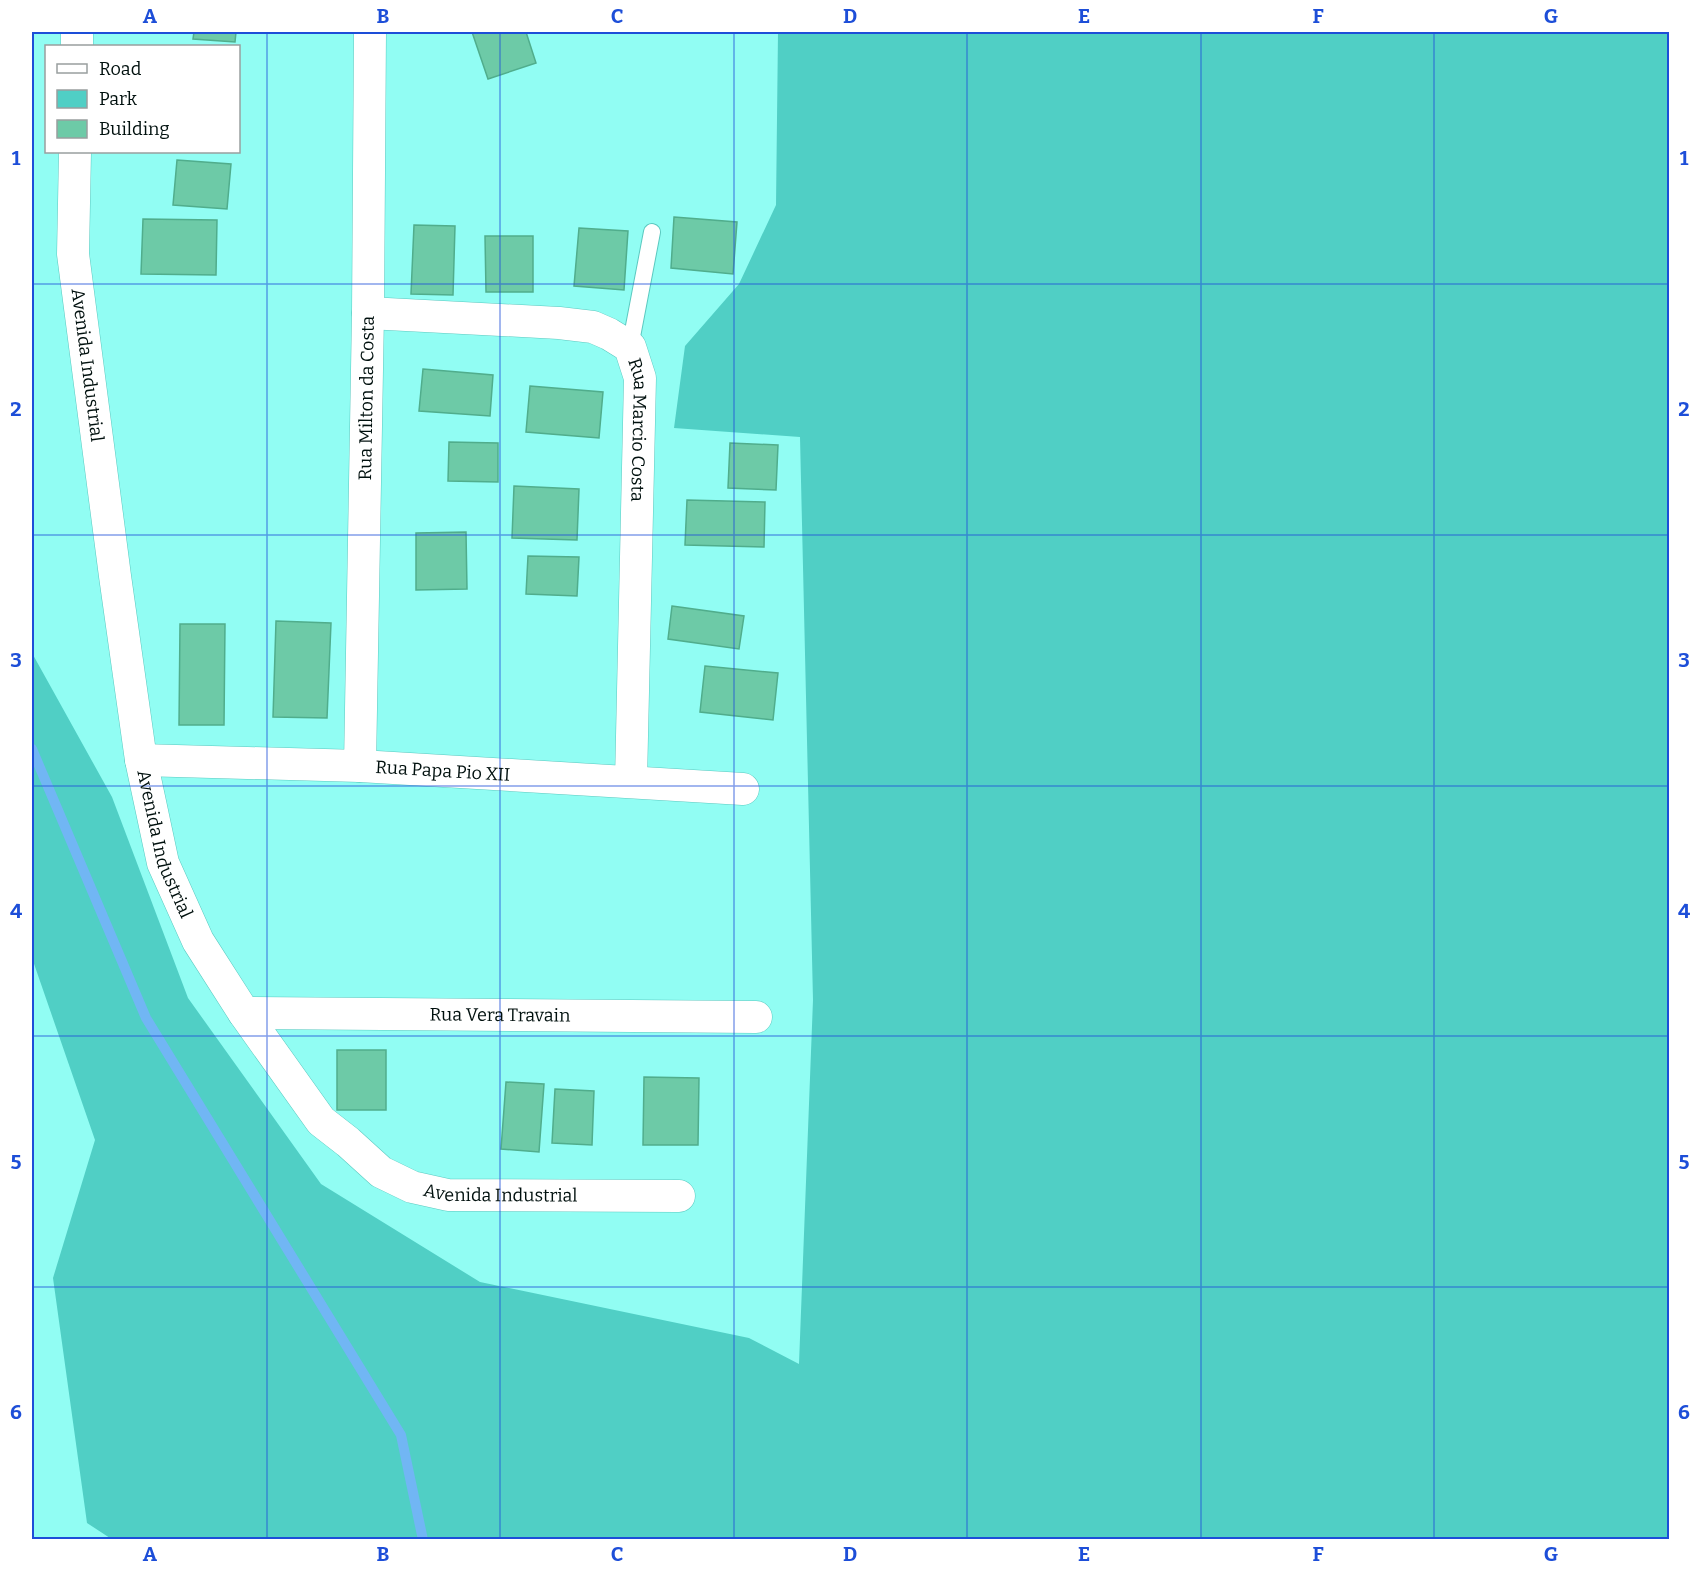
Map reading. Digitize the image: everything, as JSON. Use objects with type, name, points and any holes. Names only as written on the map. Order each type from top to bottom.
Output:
[{"type":"street","name":"Rua Milton da Costa","points":[[360,765],[368,313],[370,32]]},
{"type":"street","name":"Avenida Industrial","points":[[75,153],[73,254],[141,760],[163,863],[198,941],[244,1013],[321,1121],[381,1172],[412,1187],[448,1195],[679,1196]]},
{"type":"street","name":"Rua Marcio Costa","points":[[368,313],[559,323],[593,327],[630,347],[640,378],[631,782]]},
{"type":"street","name":"Rua Papa Pio XII","points":[[141,760],[360,765],[743,789]]},
{"type":"street","name":"Rua Vera Travain","points":[[244,1013],[756,1017]]},
{"type":"lane","points":[[630,347],[652,232]]},
{"type":"green space","points":[[778,32],[1669,32],[1669,1539],[113,1540],[87,1523],[53,1278],[95,1140],[32,958],[32,653],[112,797],[188,998],[321,1184],[480,1282],[749,1338],[799,1364],[813,1000],[800,437],[674,428],[685,346],[739,284],[776,205]]},
{"type":"building","points":[[194,32],[236,32],[235,42],[193,39]]},
{"type":"building","points":[[472,32],[526,32],[536,63],[488,79]]},
{"type":"building","points":[[177,160],[231,164],[227,209],[173,205]]},
{"type":"building","points":[[674,217],[737,222],[733,274],[671,268]]},
{"type":"building","points":[[143,219],[217,220],[216,275],[141,274]]},
{"type":"building","points":[[414,225],[455,226],[453,295],[411,294]]},
{"type":"building","points":[[579,228],[628,231],[624,290],[574,286]]},
{"type":"building","points":[[485,236],[533,236],[533,292],[486,292]]},
{"type":"building","points":[[423,369],[493,375],[490,416],[419,411]]},
{"type":"building","points":[[530,386],[603,392],[599,438],[526,432]]},
{"type":"building","points":[[449,442],[498,443],[498,482],[448,481]]},
{"type":"building","points":[[730,443],[778,445],[776,490],[728,488]]},
{"type":"building","points":[[514,486],[579,489],[577,540],[512,538]]},
{"type":"building","points":[[687,500],[765,502],[764,547],[685,545]]},
{"type":"building","points":[[466,532],[467,589],[416,590],[416,533]]},
{"type":"building","points":[[528,556],[579,557],[577,596],[526,594]]},
{"type":"building","points":[[672,606],[744,616],[739,649],[668,639]]},
{"type":"building","points":[[276,621],[331,623],[327,718],[273,717]]},
{"type":"building","points":[[180,624],[225,624],[224,725],[179,725]]},
{"type":"building","points":[[705,666],[778,673],[773,720],[700,712]]},
{"type":"building","points":[[337,1050],[386,1050],[386,1110],[337,1110]]},
{"type":"building","points":[[644,1077],[699,1078],[698,1145],[643,1145]]},
{"type":"building","points":[[506,1082],[544,1084],[539,1152],[501,1149]]},
{"type":"building","points":[[555,1089],[594,1091],[592,1145],[552,1143]]},
{"type":"waterway","points":[[32,749],[146,1018],[401,1435],[423,1540]]}]
